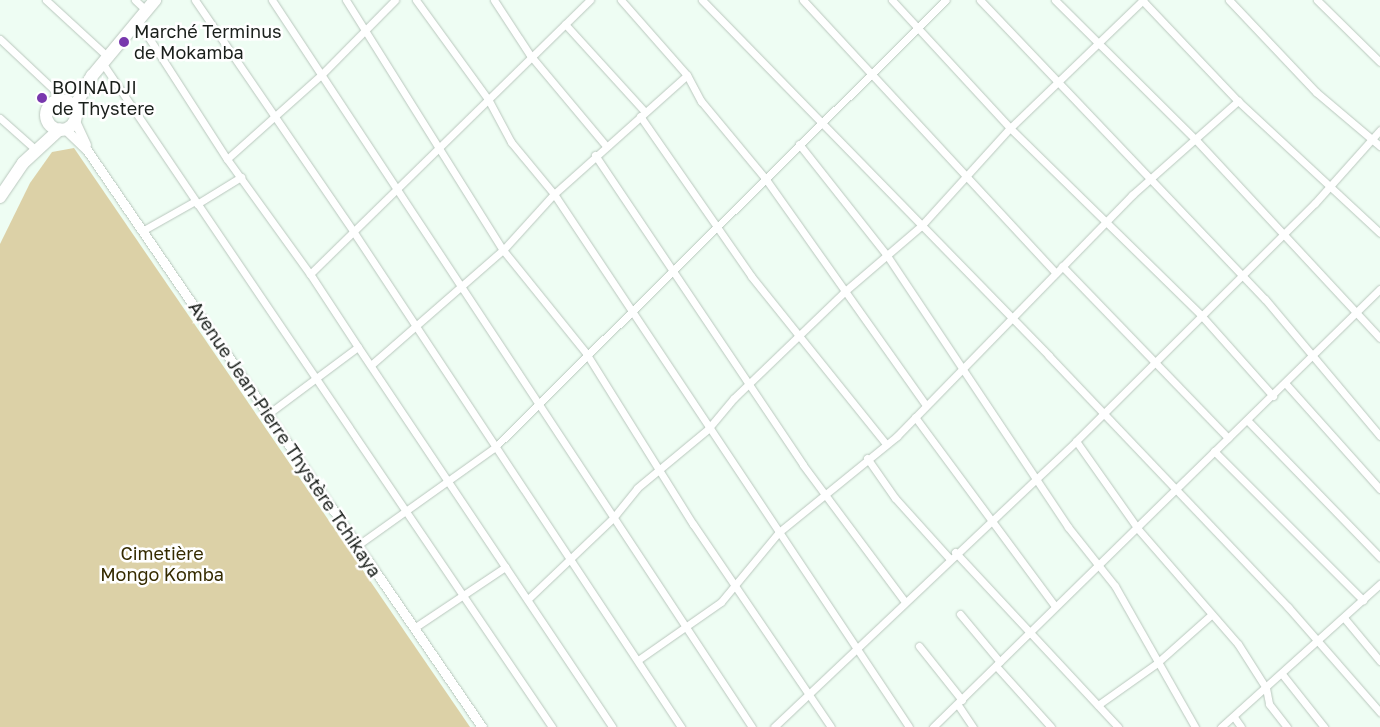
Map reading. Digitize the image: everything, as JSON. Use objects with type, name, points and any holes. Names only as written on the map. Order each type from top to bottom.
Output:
[{"type":"highway","points":[[0,197],[37,148],[69,122],[92,76],[155,0]]},
{"type":"highway","points":[[37,148],[51,104],[61,100],[92,76]]},
{"type":"highway","points":[[61,100],[69,122]]},
{"type":"highway","points":[[47,115],[51,125],[69,122]]},
{"type":"street","points":[[46,0],[105,60],[196,202],[319,379],[461,594],[552,727]]},
{"type":"street","points":[[135,0],[147,11]]},
{"type":"street","points":[[195,0],[353,231],[494,448],[638,660],[680,727]]},
{"type":"street","points":[[272,0],[397,190],[458,288],[537,401],[752,727]]},
{"type":"street","points":[[346,0],[503,250],[586,353],[734,587],[830,727]]},
{"type":"street","points":[[227,158],[322,74],[367,31],[395,0]]},
{"type":"street","points":[[416,0],[488,99],[511,142],[554,194],[708,429],[859,647],[908,727]]},
{"type":"street","points":[[494,0],[530,55],[606,146]]},
{"type":"street","points":[[310,274],[441,149],[530,55],[590,0]]},
{"type":"street","points":[[620,0],[687,75],[707,108],[765,178],[844,292],[926,404]]},
{"type":"street","points":[[702,0],[823,119],[921,226],[1012,318],[1318,643],[1380,712]]},
{"type":"street","points":[[803,0],[964,176],[1056,272]]},
{"type":"street","points":[[892,0],[1010,128],[1200,314],[1273,396]]},
{"type":"street","points":[[358,544],[448,483],[494,448],[537,401],[586,353],[632,313],[718,229],[798,144],[946,0]]},
{"type":"street","points":[[980,0],[1153,177],[1242,275],[1380,436]]},
{"type":"street","points":[[1055,0],[1196,140],[1285,233],[1380,338]]},
{"type":"street","points":[[528,599],[613,518],[659,470],[708,429],[748,384],[844,292],[886,254],[921,226],[964,176],[1010,128],[1143,0],[1238,101],[1331,185],[1380,233]]},
{"type":"street","points":[[1229,0],[1316,92],[1380,146]]},
{"type":"street","points":[[1317,0],[1380,62]]},
{"type":"street","points":[[138,21],[227,158],[310,274],[612,727]]},
{"type":"street","points":[[565,24],[643,114],[718,229],[799,336],[886,444]]},
{"type":"street","points":[[0,40],[53,89],[61,100]]},
{"type":"street","points":[[371,365],[417,327],[458,288],[503,250],[554,194],[595,155],[687,75]]},
{"type":"street","points":[[638,660],[687,627],[734,587],[779,532],[824,492],[886,444],[915,417],[1107,221],[1238,101]]},
{"type":"street","points":[[0,118],[37,148]]},
{"type":"street","name":"Avenue Jean-Pierre Thystère Tchikaya","points":[[69,122],[482,727]]},
{"type":"street","points":[[774,727],[859,647],[954,552],[1035,476],[1076,441],[1200,314],[1285,233],[1380,130]]},
{"type":"street","points":[[798,144],[886,254],[1035,476],[1125,602],[1157,663],[1195,727]]},
{"type":"street","points":[[595,155],[748,384],[905,602]]},
{"type":"street","points":[[142,231],[241,177]]},
{"type":"street","points":[[1062,266],[1156,360],[1228,438]]},
{"type":"street","points":[[933,727],[998,664],[1030,628],[1138,529],[1214,450],[1313,358],[1380,290]]},
{"type":"street","points":[[268,414],[319,379],[358,347]]},
{"type":"street","points":[[1286,384],[1380,489]]},
{"type":"street","points":[[915,417],[1054,605]]},
{"type":"street","points":[[1248,420],[1380,557]]},
{"type":"street","points":[[1076,441],[1138,529],[1242,650],[1266,688],[1269,704],[1287,727]]},
{"type":"street","points":[[1214,450],[1363,600]]},
{"type":"street","points":[[867,458],[949,558]]},
{"type":"street","points":[[954,552],[1030,628],[1118,727]]},
{"type":"street","points":[[414,628],[461,594],[505,567]]},
{"type":"street","points":[[1221,727],[1379,587]]},
{"type":"street","points":[[960,614],[998,664],[1051,727]]},
{"type":"street","points":[[1098,705],[1157,663],[1211,615]]},
{"type":"street","points":[[1345,619],[1380,661]]},
{"type":"street","points":[[919,646],[960,702],[973,727]]},
{"type":"street","points":[[1282,674],[1324,727]]},
{"type":"street","points":[[1234,717],[1241,727]]},
{"type":"green space","name":"Cimetière Mongo Komba","points":[[74,148],[470,727],[0,727],[0,244],[30,183],[52,152]]},
{"type":"place","name":"Marché Terminus de Mokamba","points":[[124,42]]},
{"type":"place","name":"BOINADJI de Thystere","points":[[42,98]]}]
